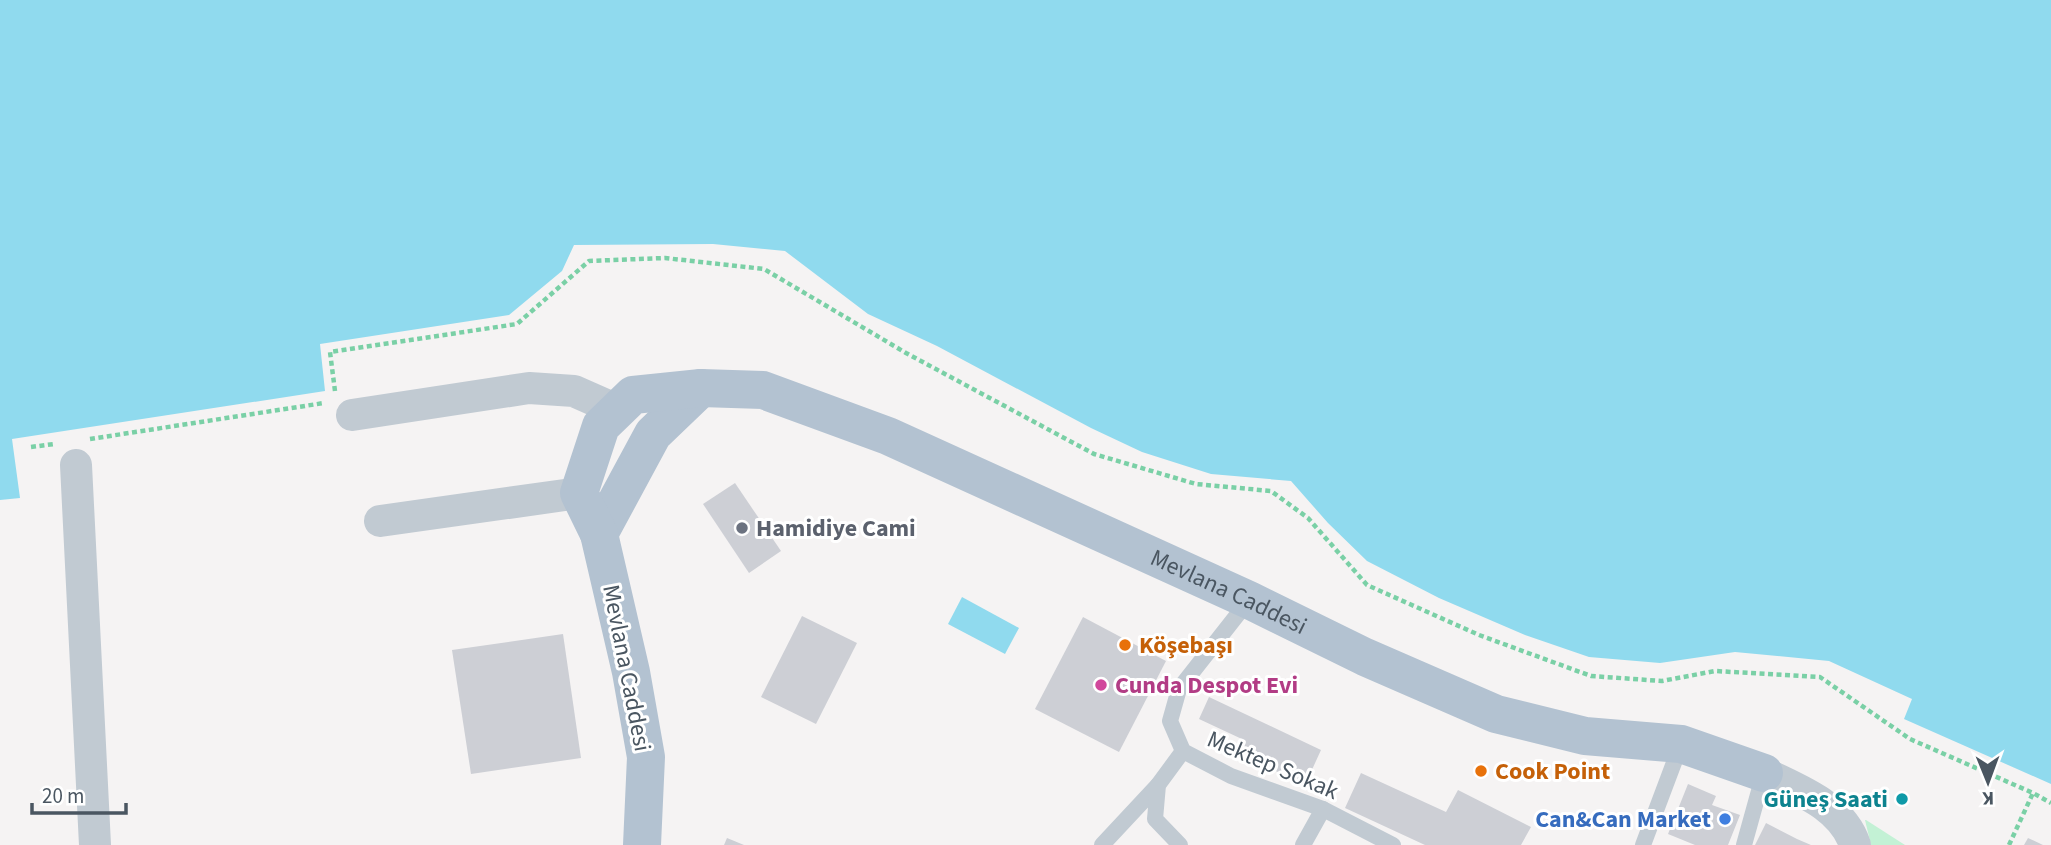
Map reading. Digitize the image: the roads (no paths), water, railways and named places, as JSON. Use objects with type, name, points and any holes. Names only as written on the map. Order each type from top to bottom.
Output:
[{"type":"main road","name":"Mevlana Caddesi","points":[[642,845],[646,757],[631,673],[599,534],[579,493],[601,426],[633,395],[701,388],[763,390],[888,436],[1249,600],[1365,657],[1496,714],[1585,736],[1681,744],[1764,772]]},
{"type":"main road","points":[[599,534],[653,433],[701,388]]},
{"type":"street","points":[[352,415],[529,388],[574,391],[617,410]]},
{"type":"street","points":[[75,466],[95,845]]},
{"type":"street","points":[[380,521],[579,493]]},
{"type":"street","points":[[1764,772],[1820,801],[1842,821],[1855,845]]},
{"type":"lane","name":"Mektep Sokak","points":[[1249,600],[1179,690],[1170,721],[1183,751],[1231,776],[1323,809],[1393,845]]},
{"type":"lane","points":[[1643,845],[1681,744]]},
{"type":"lane","points":[[1102,845],[1158,785],[1183,751]]},
{"type":"lane","points":[[1744,845],[1764,772]]},
{"type":"lane","points":[[1158,785],[1155,819],[1180,845]]},
{"type":"lane","points":[[1303,845],[1323,809]]},
{"type":"water","points":[[0,0],[2051,0],[2051,784],[1904,719],[1912,699],[1829,661],[1735,652],[1660,663],[1589,657],[1525,635],[1439,598],[1367,561],[1328,523],[1291,481],[1211,474],[1142,452],[1091,428],[937,346],[868,314],[785,251],[713,244],[574,245],[562,271],[509,315],[320,344],[325,391],[12,439],[20,498],[0,500]]},
{"type":"water","points":[[962,597],[1019,628],[1005,654],[948,624]]},
{"type":"place","name":"Hamidiye Cami","points":[[742,528]]},
{"type":"place","name":"Köşebaşı","points":[[1125,645]]},
{"type":"place","name":"Cunda Despot Evi","points":[[1101,685]]},
{"type":"place","name":"Cook Point","points":[[1481,771]]},
{"type":"place","name":"Güneş Saati","points":[[1902,799]]},
{"type":"place","name":"Can&Can Market","points":[[1725,819]]}]
